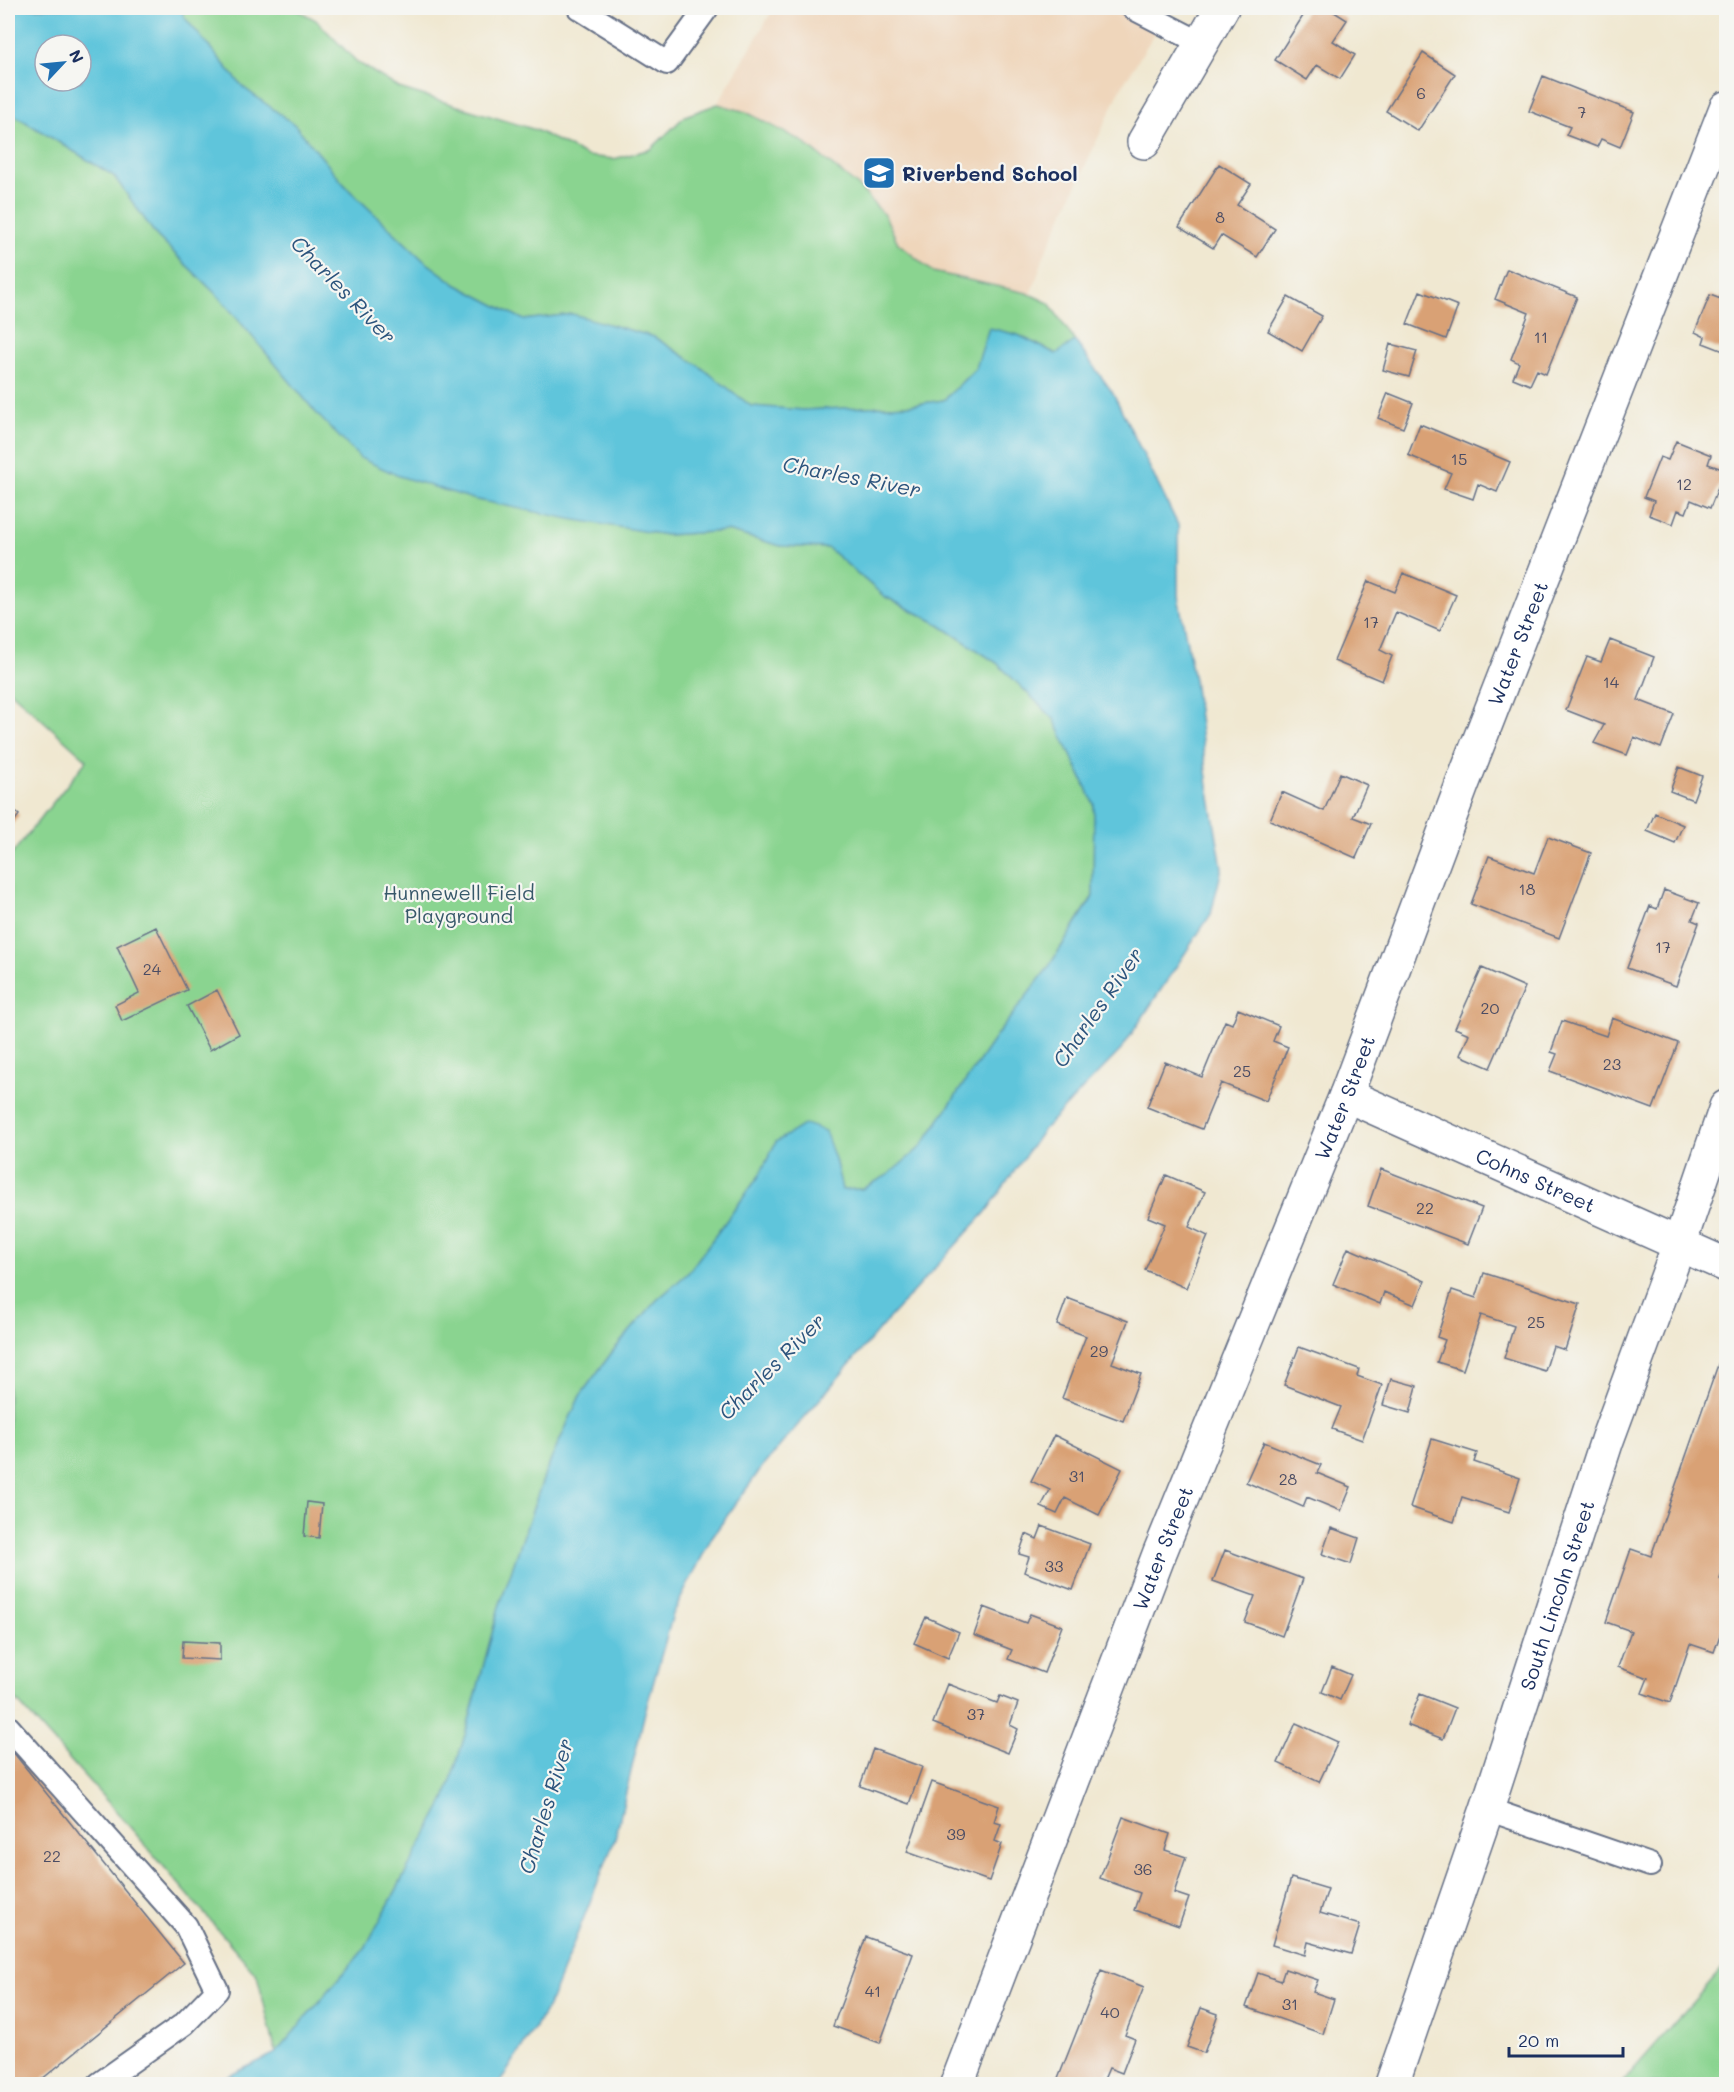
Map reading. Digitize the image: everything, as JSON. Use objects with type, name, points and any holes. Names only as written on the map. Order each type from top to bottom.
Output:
[{"type":"street","points":[[1144,142],[1222,8]]},
{"type":"street","name":"Water Street","points":[[957,2085],[1160,1552],[1346,1095],[1462,785],[1726,108]]},
{"type":"street","name":"Cohns Street","points":[[1346,1095],[1726,1265]]},
{"type":"street","name":"South Lincoln Street","points":[[1392,2085],[1487,1809],[1606,1440],[1679,1245],[1726,1107]]},
{"type":"lane","points":[[579,8],[667,63],[707,8]]},
{"type":"lane","points":[[1133,8],[1201,43]]},
{"type":"lane","points":[[8,1727],[186,1926],[217,1990],[184,2024],[99,2085]]},
{"type":"lane","points":[[1487,1809],[1650,1865]]},
{"type":"shaded area","name":"Riverbend School","points":[[774,8],[1170,8],[1120,90],[1044,256],[1018,335],[625,260]]},
{"type":"green space","points":[[181,8],[294,8],[316,20],[357,62],[399,88],[536,130],[587,156],[614,159],[651,149],[685,116],[718,104],[746,112],[803,142],[858,186],[885,216],[898,243],[933,272],[1027,293],[1049,303],[1075,341],[1057,354],[1018,335],[989,329],[976,368],[944,400],[910,405],[803,410],[751,406],[698,365],[654,337],[572,314],[524,320],[457,285],[423,260],[347,188],[295,125],[244,88],[184,17]]},
{"type":"green space","name":"Hunnewell Field Playground","points":[[8,111],[114,176],[156,235],[221,299],[318,415],[473,499],[666,535],[727,531],[781,546],[828,548],[884,596],[935,622],[997,663],[1054,719],[1094,804],[1093,896],[1048,968],[997,1035],[921,1147],[888,1175],[862,1189],[842,1190],[835,1159],[776,1142],[759,1176],[688,1273],[656,1301],[613,1351],[580,1396],[546,1471],[499,1607],[466,1732],[445,1800],[365,1948],[276,2053],[257,1975],[123,1819],[8,1691],[8,859],[87,760],[8,689]]},
{"type":"green space","points":[[1726,1964],[1726,2084],[1621,2084]]},
{"type":"water","name":"Charles River","points":[[8,8],[181,8],[184,17],[244,88],[295,125],[347,188],[423,260],[457,285],[524,320],[572,314],[654,337],[698,365],[751,406],[803,410],[910,405],[944,400],[976,368],[989,328],[1018,335],[1056,354],[1075,341],[1113,393],[1178,525],[1178,596],[1194,680],[1222,868],[1211,914],[1121,1050],[1043,1130],[986,1212],[890,1317],[762,1467],[712,1537],[673,1614],[645,1712],[615,1839],[549,2005],[499,2084],[212,2084],[276,2053],[365,1948],[445,1800],[466,1732],[499,1607],[546,1471],[580,1396],[613,1351],[656,1301],[688,1273],[759,1176],[776,1142],[805,1124],[825,1131],[835,1159],[842,1190],[862,1189],[888,1175],[921,1147],[997,1035],[1048,968],[1093,897],[1094,804],[1054,719],[997,663],[935,622],[884,596],[828,548],[781,546],[727,531],[666,535],[570,519],[473,499],[399,476],[360,458],[318,415],[221,299],[156,235],[114,176],[8,111]]},
{"type":"building","points":[[1308,8],[1328,8],[1347,20],[1333,41],[1355,55],[1340,79],[1317,65],[1307,80],[1275,60]]},
{"type":"building","points":[[1423,53],[1455,74],[1418,131],[1386,111]]},
{"type":"building","points":[[1543,76],[1634,112],[1620,147],[1601,139],[1597,147],[1566,135],[1570,127],[1529,111]]},
{"type":"building","points":[[1219,164],[1251,184],[1237,205],[1275,229],[1257,257],[1221,235],[1213,248],[1179,227]]},
{"type":"building","points":[[1507,269],[1577,297],[1546,374],[1537,370],[1530,385],[1513,378],[1519,363],[1511,359],[1529,313],[1495,299]]},
{"type":"building","points":[[1420,291],[1458,306],[1446,339],[1407,324]]},
{"type":"building","points":[[1724,293],[1726,294],[1726,352],[1703,343],[1705,337],[1695,332],[1710,295],[1721,299]]},
{"type":"building","points":[[1288,297],[1322,316],[1302,351],[1268,331]]},
{"type":"building","points":[[1390,344],[1417,351],[1409,377],[1383,370]]},
{"type":"building","points":[[1388,393],[1413,403],[1403,428],[1378,418]]},
{"type":"building","points":[[1420,424],[1510,462],[1497,492],[1478,484],[1473,499],[1444,489],[1451,473],[1408,455]]},
{"type":"building","points":[[1676,441],[1711,455],[1708,464],[1725,470],[1710,508],[1691,500],[1686,513],[1678,510],[1673,524],[1649,515],[1654,501],[1644,497],[1660,457],[1668,460]]},
{"type":"building","points":[[1403,573],[1456,595],[1440,631],[1396,612],[1380,650],[1392,656],[1382,681],[1334,661],[1368,581],[1395,592]]},
{"type":"building","points":[[1610,640],[1654,657],[1638,700],[1674,714],[1661,748],[1634,737],[1627,755],[1594,743],[1604,725],[1566,710],[1587,657],[1601,662]]},
{"type":"building","points":[[1679,767],[1702,776],[1693,800],[1670,791]]},
{"type":"building","points":[[1340,773],[1367,785],[1353,817],[1371,824],[1356,858],[1270,820],[1282,792],[1324,811]]},
{"type":"building","points":[[8,806],[19,815],[8,830]]},
{"type":"building","points":[[1655,813],[1683,825],[1675,843],[1647,831]]},
{"type":"building","points":[[1548,837],[1591,853],[1559,938],[1471,904],[1489,856],[1534,873]]},
{"type":"building","points":[[1664,890],[1699,903],[1692,920],[1699,923],[1676,986],[1627,968],[1650,906],[1657,909]]},
{"type":"building","points":[[156,927],[187,990],[122,1021],[115,1005],[139,993],[117,946]]},
{"type":"building","points":[[1482,968],[1525,987],[1490,1068],[1460,1055],[1469,1034],[1455,1028]]},
{"type":"building","points":[[217,990],[239,1034],[210,1050],[187,1006]]},
{"type":"building","points":[[1238,1009],[1279,1026],[1273,1041],[1288,1047],[1266,1101],[1221,1083],[1202,1129],[1147,1107],[1165,1062],[1202,1077],[1225,1021],[1232,1024]]},
{"type":"building","points":[[1612,1018],[1678,1043],[1653,1109],[1550,1071],[1557,1054],[1551,1052],[1562,1021],[1606,1036]]},
{"type":"building","points":[[1381,1169],[1482,1208],[1468,1244],[1368,1206]]},
{"type":"building","points":[[1166,1175],[1205,1192],[1189,1227],[1208,1236],[1186,1288],[1145,1270],[1165,1224],[1148,1217]]},
{"type":"building","points":[[1348,1248],[1425,1281],[1415,1305],[1384,1292],[1380,1304],[1333,1284]]},
{"type":"building","points":[[1484,1273],[1580,1304],[1565,1350],[1553,1346],[1545,1371],[1504,1358],[1514,1326],[1481,1315],[1463,1370],[1437,1362],[1445,1340],[1437,1337],[1452,1290],[1476,1298]]},
{"type":"building","points":[[1067,1298],[1128,1321],[1112,1363],[1141,1374],[1123,1421],[1062,1398],[1086,1336],[1057,1325]]},
{"type":"building","points":[[1299,1347],[1359,1369],[1357,1376],[1382,1385],[1362,1440],[1332,1429],[1341,1407],[1284,1385]]},
{"type":"building","points":[[1720,1359],[1726,1362],[1726,1561],[1720,1579],[1726,1582],[1726,1618],[1714,1652],[1690,1644],[1670,1703],[1642,1693],[1648,1678],[1618,1667],[1631,1631],[1606,1622],[1631,1549],[1651,1556]]},
{"type":"building","points":[[1391,1379],[1417,1386],[1410,1413],[1383,1405]]},
{"type":"building","points":[[1054,1435],[1122,1469],[1099,1515],[1065,1498],[1057,1514],[1041,1507],[1050,1490],[1031,1481]]},
{"type":"building","points":[[1432,1439],[1477,1453],[1474,1462],[1520,1478],[1509,1512],[1462,1497],[1454,1522],[1410,1507]]},
{"type":"building","points":[[1264,1442],[1321,1465],[1317,1473],[1351,1487],[1341,1511],[1307,1497],[1303,1507],[1246,1482]]},
{"type":"building","points":[[307,1502],[322,1504],[319,1538],[304,1536]]},
{"type":"building","points":[[1042,1526],[1090,1544],[1073,1590],[1024,1572],[1029,1557],[1019,1554],[1026,1534],[1037,1539]]},
{"type":"building","points":[[1331,1528],[1359,1538],[1351,1564],[1322,1554]]},
{"type":"building","points":[[1225,1550],[1303,1579],[1282,1636],[1245,1622],[1255,1596],[1213,1581]]},
{"type":"building","points":[[984,1607],[1026,1623],[1030,1614],[1062,1626],[1044,1673],[1008,1659],[1012,1650],[974,1635]]},
{"type":"building","points":[[926,1617],[959,1632],[948,1658],[914,1643]]},
{"type":"building","points":[[183,1641],[220,1643],[220,1660],[182,1658]]},
{"type":"building","points":[[1332,1667],[1351,1675],[1340,1700],[1322,1692]]},
{"type":"building","points":[[948,1684],[997,1703],[1000,1696],[1018,1703],[1010,1725],[1018,1729],[1008,1753],[933,1723]]},
{"type":"building","points":[[1420,1694],[1455,1708],[1443,1739],[1407,1725]]},
{"type":"building","points":[[1296,1723],[1338,1742],[1319,1782],[1278,1763]]},
{"type":"building","points":[[8,1746],[184,1963],[36,2084],[8,2084]]},
{"type":"building","points":[[873,1749],[922,1767],[909,1804],[860,1786]]},
{"type":"building","points":[[932,1782],[999,1806],[994,1822],[1001,1824],[995,1841],[1002,1844],[989,1881],[907,1852]]},
{"type":"building","points":[[1123,1817],[1170,1834],[1165,1850],[1186,1857],[1174,1893],[1189,1898],[1179,1926],[1134,1910],[1140,1893],[1100,1878]]},
{"type":"building","points":[[1291,1878],[1328,1889],[1320,1913],[1360,1925],[1351,1954],[1308,1942],[1305,1955],[1272,1945]]},
{"type":"building","points":[[866,1937],[913,1954],[880,2043],[833,2026]]},
{"type":"building","points":[[1285,1969],[1318,1980],[1313,1992],[1334,1999],[1323,2034],[1246,2007],[1258,1973],[1281,1981]]},
{"type":"building","points":[[1101,1970],[1144,1987],[1125,2035],[1135,2039],[1122,2073],[1109,2068],[1102,2084],[1056,2084]]},
{"type":"building","points":[[1201,2008],[1218,2014],[1204,2053],[1187,2047]]},
{"type":"place","name":"Riverbend School","points":[[879,173]]}]
